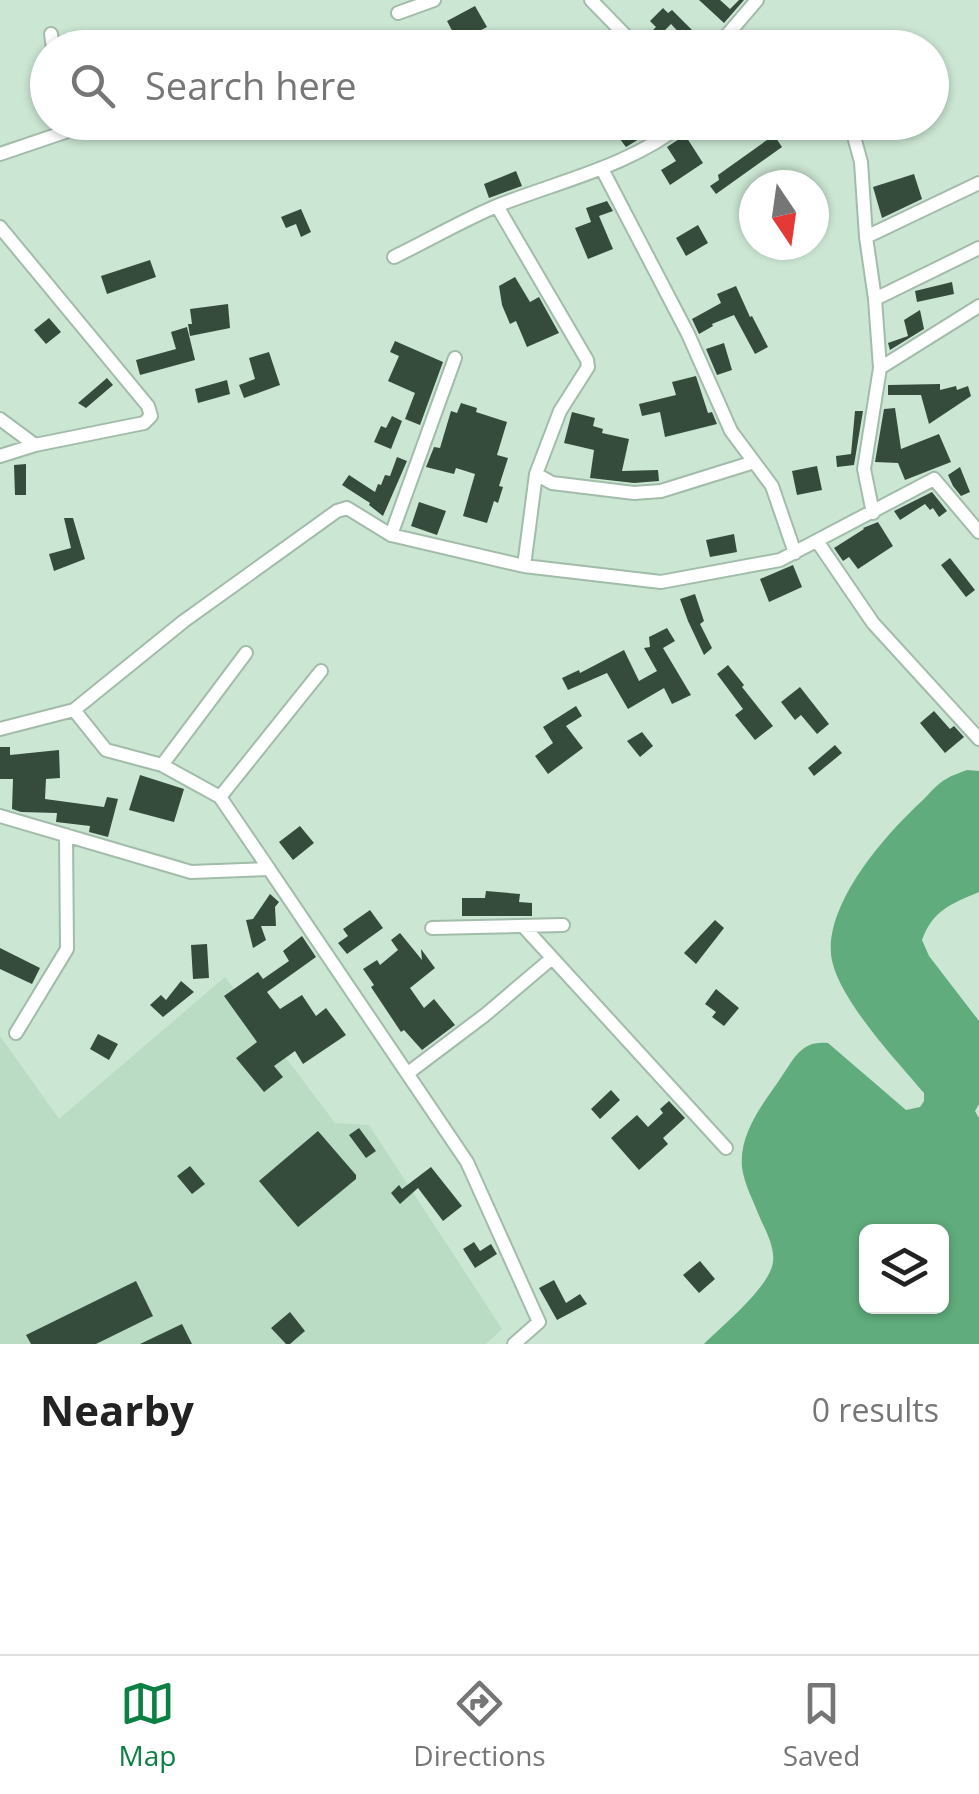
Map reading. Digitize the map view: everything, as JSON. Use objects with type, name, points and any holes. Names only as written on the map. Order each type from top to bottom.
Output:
[{"type":"street","points":[[398,12],[434,0]]},
{"type":"street","points":[[590,0],[621,30]]},
{"type":"street","points":[[731,30],[757,0]]},
{"type":"street","points":[[0,154],[41,140]]},
{"type":"street","points":[[394,257],[498,206],[602,169],[661,140]]},
{"type":"street","points":[[855,140],[861,162],[880,368],[864,469],[873,513]]},
{"type":"street","points":[[602,169],[688,334],[731,430],[772,486],[795,553]]},
{"type":"street","points":[[866,238],[979,182]]},
{"type":"street","points":[[498,206],[588,367],[560,411],[536,474],[524,566]]},
{"type":"street","points":[[0,227],[148,406],[151,416],[144,423],[0,456]]},
{"type":"street","points":[[875,299],[979,248]]},
{"type":"street","points":[[880,368],[979,306]]},
{"type":"street","points":[[391,535],[454,358]]},
{"type":"street","points":[[0,419],[35,445]]},
{"type":"street","points":[[536,474],[552,483],[634,493],[662,490],[754,462]]},
{"type":"street","points":[[0,728],[74,710],[184,621],[337,511],[347,508],[391,535],[524,566],[661,582],[780,560],[934,479],[976,525]]},
{"type":"street","points":[[817,541],[873,624],[979,739]]},
{"type":"street","points":[[162,765],[246,653]]},
{"type":"street","points":[[220,797],[321,671]]},
{"type":"street","points":[[74,710],[106,750],[162,765],[220,797],[270,869],[467,1162],[539,1322],[514,1344]]},
{"type":"street","points":[[0,816],[190,872],[270,869]]},
{"type":"street","points":[[16,1034],[67,949],[66,835]]},
{"type":"street","points":[[432,928],[564,924]]},
{"type":"street","points":[[523,926],[726,1148]]},
{"type":"street","points":[[408,1073],[552,959]]},
{"type":"shaded area","points":[[967,770],[979,771],[979,892],[937,915],[922,940],[929,956],[979,1021],[979,1104],[975,1111],[979,1118],[979,1344],[704,1344],[755,1294],[770,1272],[771,1245],[745,1180],[742,1154],[754,1118],[795,1056],[812,1044],[828,1043],[906,1110],[920,1107],[924,1101],[924,1093],[843,989],[831,954],[832,933],[862,869],[893,830],[948,778]]},
{"type":"shaded area","points":[[225,977],[335,1123],[369,1125],[502,1329],[486,1344],[0,1344],[0,1036],[59,1119]]},
{"type":"building","points":[[699,0],[720,0],[730,9],[744,0],[724,23]]},
{"type":"building","points":[[475,6],[487,27],[452,30],[447,21]]},
{"type":"building","points":[[663,8],[668,13],[672,10],[692,30],[677,30],[671,24],[665,30],[653,30],[656,27],[650,21]]},
{"type":"building","points":[[678,140],[688,140],[703,163],[670,185],[661,170],[676,161],[667,147]]},
{"type":"building","points":[[767,140],[777,140],[782,147],[750,170],[739,170],[739,178],[716,194],[710,186],[719,180],[718,175]]},
{"type":"building","points":[[516,171],[522,186],[489,198],[484,184]]},
{"type":"building","points":[[914,174],[922,199],[882,218],[873,187]]},
{"type":"building","points":[[607,201],[613,211],[599,216],[613,249],[588,259],[575,228],[591,222],[586,208]]},
{"type":"building","points":[[301,209],[311,232],[301,237],[296,224],[286,228],[281,217]]},
{"type":"building","points":[[698,225],[708,243],[686,256],[676,238]]},
{"type":"building","points":[[150,260],[156,277],[107,294],[101,276]]},
{"type":"building","points":[[515,277],[530,302],[539,297],[559,333],[527,347],[516,321],[510,324],[502,305],[499,286]]},
{"type":"building","points":[[952,282],[954,294],[917,302],[915,291]]},
{"type":"building","points":[[736,286],[768,347],[755,354],[734,315],[699,334],[692,319],[721,303],[717,294]]},
{"type":"building","points":[[228,304],[230,328],[190,336],[190,309]]},
{"type":"building","points":[[920,310],[924,329],[890,350],[888,343],[908,336],[904,320]]},
{"type":"building","points":[[49,318],[61,332],[46,344],[34,330]]},
{"type":"building","points":[[187,327],[195,360],[140,375],[136,360],[176,349],[171,332]]},
{"type":"building","points":[[395,341],[443,362],[420,425],[405,419],[415,393],[388,381],[399,356],[390,352]]},
{"type":"building","points":[[724,343],[732,370],[717,375],[706,349]]},
{"type":"building","points":[[269,352],[280,385],[244,398],[239,385],[255,379],[249,358]]},
{"type":"building","points":[[696,376],[708,413],[712,412],[717,424],[665,437],[660,412],[642,416],[639,404],[676,395],[672,382]]},
{"type":"building","points":[[107,378],[113,385],[86,408],[78,403]]},
{"type":"building","points":[[227,380],[230,394],[198,403],[195,389]]},
{"type":"building","points":[[940,384],[940,390],[968,386],[971,396],[929,424],[921,395],[888,395],[888,385]]},
{"type":"building","points":[[461,403],[507,422],[497,455],[508,458],[499,486],[503,487],[487,523],[463,516],[475,474],[456,468],[454,474],[426,467],[434,447],[440,448],[451,411],[457,413]]},
{"type":"building","points":[[895,408],[901,449],[939,434],[951,462],[905,480],[898,463],[875,462],[884,409]]},
{"type":"building","points":[[855,411],[863,411],[854,465],[837,467],[836,456],[851,454]]},
{"type":"building","points":[[572,412],[595,418],[593,426],[603,429],[602,433],[629,439],[622,471],[658,470],[659,481],[634,483],[590,478],[594,450],[564,443]]},
{"type":"building","points":[[392,416],[402,421],[391,449],[374,442],[381,426],[386,428]]},
{"type":"building","points":[[397,457],[407,461],[383,516],[342,485],[349,475],[375,492],[385,475],[390,476]]},
{"type":"building","points":[[26,464],[26,495],[15,495],[14,465]]},
{"type":"building","points":[[817,466],[822,490],[797,495],[792,471]]},
{"type":"building","points":[[960,467],[970,492],[961,496],[948,475]]},
{"type":"building","points":[[932,492],[947,511],[939,517],[925,504],[900,520],[894,511]]},
{"type":"building","points":[[419,502],[446,511],[437,535],[411,526]]},
{"type":"building","points":[[64,518],[73,518],[85,559],[54,571],[49,554],[71,548]]},
{"type":"building","points":[[878,522],[893,546],[858,569],[849,557],[843,561],[834,548]]},
{"type":"building","points":[[734,534],[737,552],[710,557],[706,540]]},
{"type":"building","points":[[950,558],[975,590],[966,597],[941,565]]},
{"type":"building","points":[[793,565],[802,587],[769,602],[760,579]]},
{"type":"building","points":[[695,594],[704,621],[700,624],[712,648],[704,655],[680,599]]},
{"type":"building","points":[[667,628],[675,641],[663,648],[691,695],[672,704],[664,688],[628,709],[607,673],[568,690],[562,678],[624,650],[639,681],[657,671],[644,648],[650,647],[649,637]]},
{"type":"building","points":[[728,665],[773,726],[755,740],[735,715],[743,709],[717,674]]},
{"type":"building","points":[[800,687],[829,724],[817,734],[801,715],[795,720],[781,702]]},
{"type":"building","points":[[576,706],[582,716],[566,726],[583,748],[548,774],[535,756],[553,743],[543,727]]},
{"type":"building","points":[[934,711],[950,729],[954,726],[964,737],[945,753],[920,723]]},
{"type":"building","points":[[642,732],[653,746],[640,757],[627,741]]},
{"type":"building","points":[[835,745],[842,753],[814,776],[808,768]]},
{"type":"building","points":[[0,747],[10,747],[10,755],[59,750],[60,778],[46,779],[45,799],[104,807],[107,797],[118,799],[108,837],[89,832],[90,826],[56,822],[57,813],[12,809],[13,779],[0,779]]},
{"type":"building","points":[[140,775],[184,789],[174,822],[129,810]]},
{"type":"building","points":[[300,826],[314,843],[293,860],[279,842]]},
{"type":"building","points":[[486,891],[520,894],[519,902],[532,903],[532,916],[462,916],[462,898],[485,898]]},
{"type":"building","points":[[270,894],[279,902],[275,907],[276,926],[261,926],[266,940],[253,948],[246,920],[253,919]]},
{"type":"building","points":[[370,910],[383,928],[347,954],[338,943],[348,936],[343,929]]},
{"type":"building","points":[[715,920],[724,928],[696,964],[684,953]]},
{"type":"building","points":[[400,933],[422,960],[421,949],[435,968],[410,988],[424,1008],[434,999],[455,1025],[422,1050],[404,1030],[401,1032],[363,969],[377,960],[380,965],[398,950],[391,940]]},
{"type":"building","points":[[302,936],[316,957],[267,992],[280,1009],[302,995],[316,1016],[326,1008],[346,1035],[303,1064],[295,1051],[274,1066],[283,1077],[264,1092],[236,1058],[257,1042],[224,996],[258,972],[263,979],[289,961],[283,951]]},
{"type":"building","points":[[207,944],[209,978],[193,979],[191,945]]},
{"type":"building","points":[[0,948],[40,968],[32,984],[0,969]]},
{"type":"building","points":[[181,981],[194,992],[163,1017],[150,1005],[161,995],[166,1000]]},
{"type":"building","points":[[716,989],[739,1008],[724,1026],[712,1017],[716,1012],[705,1004]]},
{"type":"building","points":[[98,1034],[118,1044],[109,1060],[90,1049]]},
{"type":"building","points":[[611,1090],[620,1100],[600,1119],[591,1109]]},
{"type":"building","points":[[669,1101],[685,1118],[663,1138],[668,1144],[639,1170],[611,1138],[637,1115],[648,1127]]},
{"type":"building","points":[[359,1128],[376,1151],[366,1158],[349,1135]]},
{"type":"building","points":[[318,1131],[356,1179],[298,1227],[259,1181]]},
{"type":"building","points":[[190,1166],[205,1184],[192,1194],[177,1176]]},
{"type":"building","points":[[431,1167],[462,1206],[443,1221],[418,1188],[400,1204],[391,1193]]},
{"type":"building","points":[[474,1242],[480,1251],[491,1244],[497,1254],[475,1268],[463,1249]]},
{"type":"building","points":[[700,1261],[715,1279],[699,1293],[683,1275]]},
{"type":"building","points":[[554,1280],[566,1303],[580,1294],[587,1304],[557,1320],[539,1288]]},
{"type":"building","points":[[136,1281],[153,1316],[96,1344],[31,1344],[26,1335]]},
{"type":"building","points":[[290,1312],[305,1331],[286,1344],[271,1328]]},
{"type":"building","points":[[182,1324],[192,1344],[140,1344]]}]
